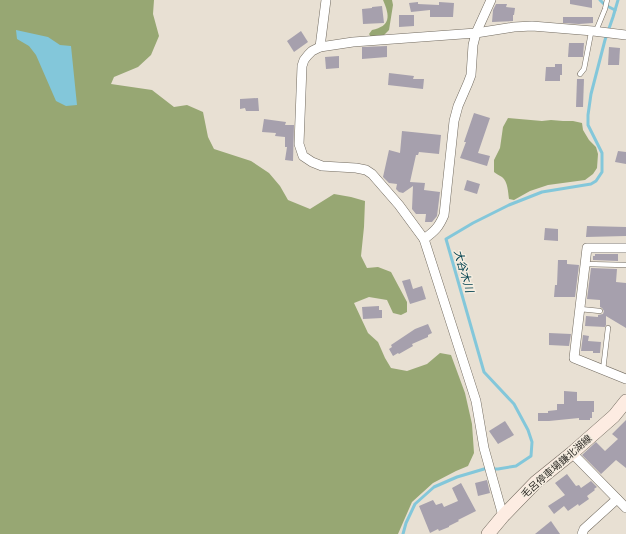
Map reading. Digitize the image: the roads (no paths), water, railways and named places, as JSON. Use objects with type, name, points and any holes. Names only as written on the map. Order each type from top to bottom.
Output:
[{"type":"main road","name":"毛呂停車場鎌北湖線","points":[[488,534],[536,482],[614,416],[626,401]]},
{"type":"street","points":[[320,47],[326,0]]},
{"type":"street","points":[[424,239],[435,232],[444,215],[454,120],[458,106],[471,75],[473,45],[476,33],[491,0]]},
{"type":"street","points":[[503,516],[484,448],[476,401],[424,239],[399,205],[372,174],[366,170],[356,168],[322,166],[303,156],[299,144],[302,66],[308,55],[320,47],[353,42],[476,33],[514,27],[532,26],[597,31],[626,35]]},
{"type":"street","points":[[626,248],[587,248],[574,358],[626,379]]},
{"type":"street","points":[[572,453],[626,508]]},
{"type":"street","points":[[582,534],[584,529],[617,499]]},
{"type":"lane","points":[[580,74],[584,69],[591,33],[597,31],[607,0]]},
{"type":"lane","points":[[585,264],[626,265]]},
{"type":"lane","points":[[580,309],[600,311]]},
{"type":"lane","points":[[604,370],[608,328]]},
{"type":"water","points":[[16,30],[48,37],[60,45],[71,46],[77,105],[66,106],[56,101],[36,55],[29,46],[17,39]]},
{"type":"waterway","points":[[600,0],[605,5],[615,10]]},
{"type":"waterway","name":"大谷木川","points":[[403,534],[406,523],[415,504],[434,487],[457,477],[484,469],[498,469],[516,466],[531,456],[532,442],[528,430],[514,404],[484,372],[446,239],[473,223],[509,205],[542,192],[591,184],[596,181],[602,172],[602,153],[588,125],[588,115],[591,94],[605,40],[618,0]]}]
